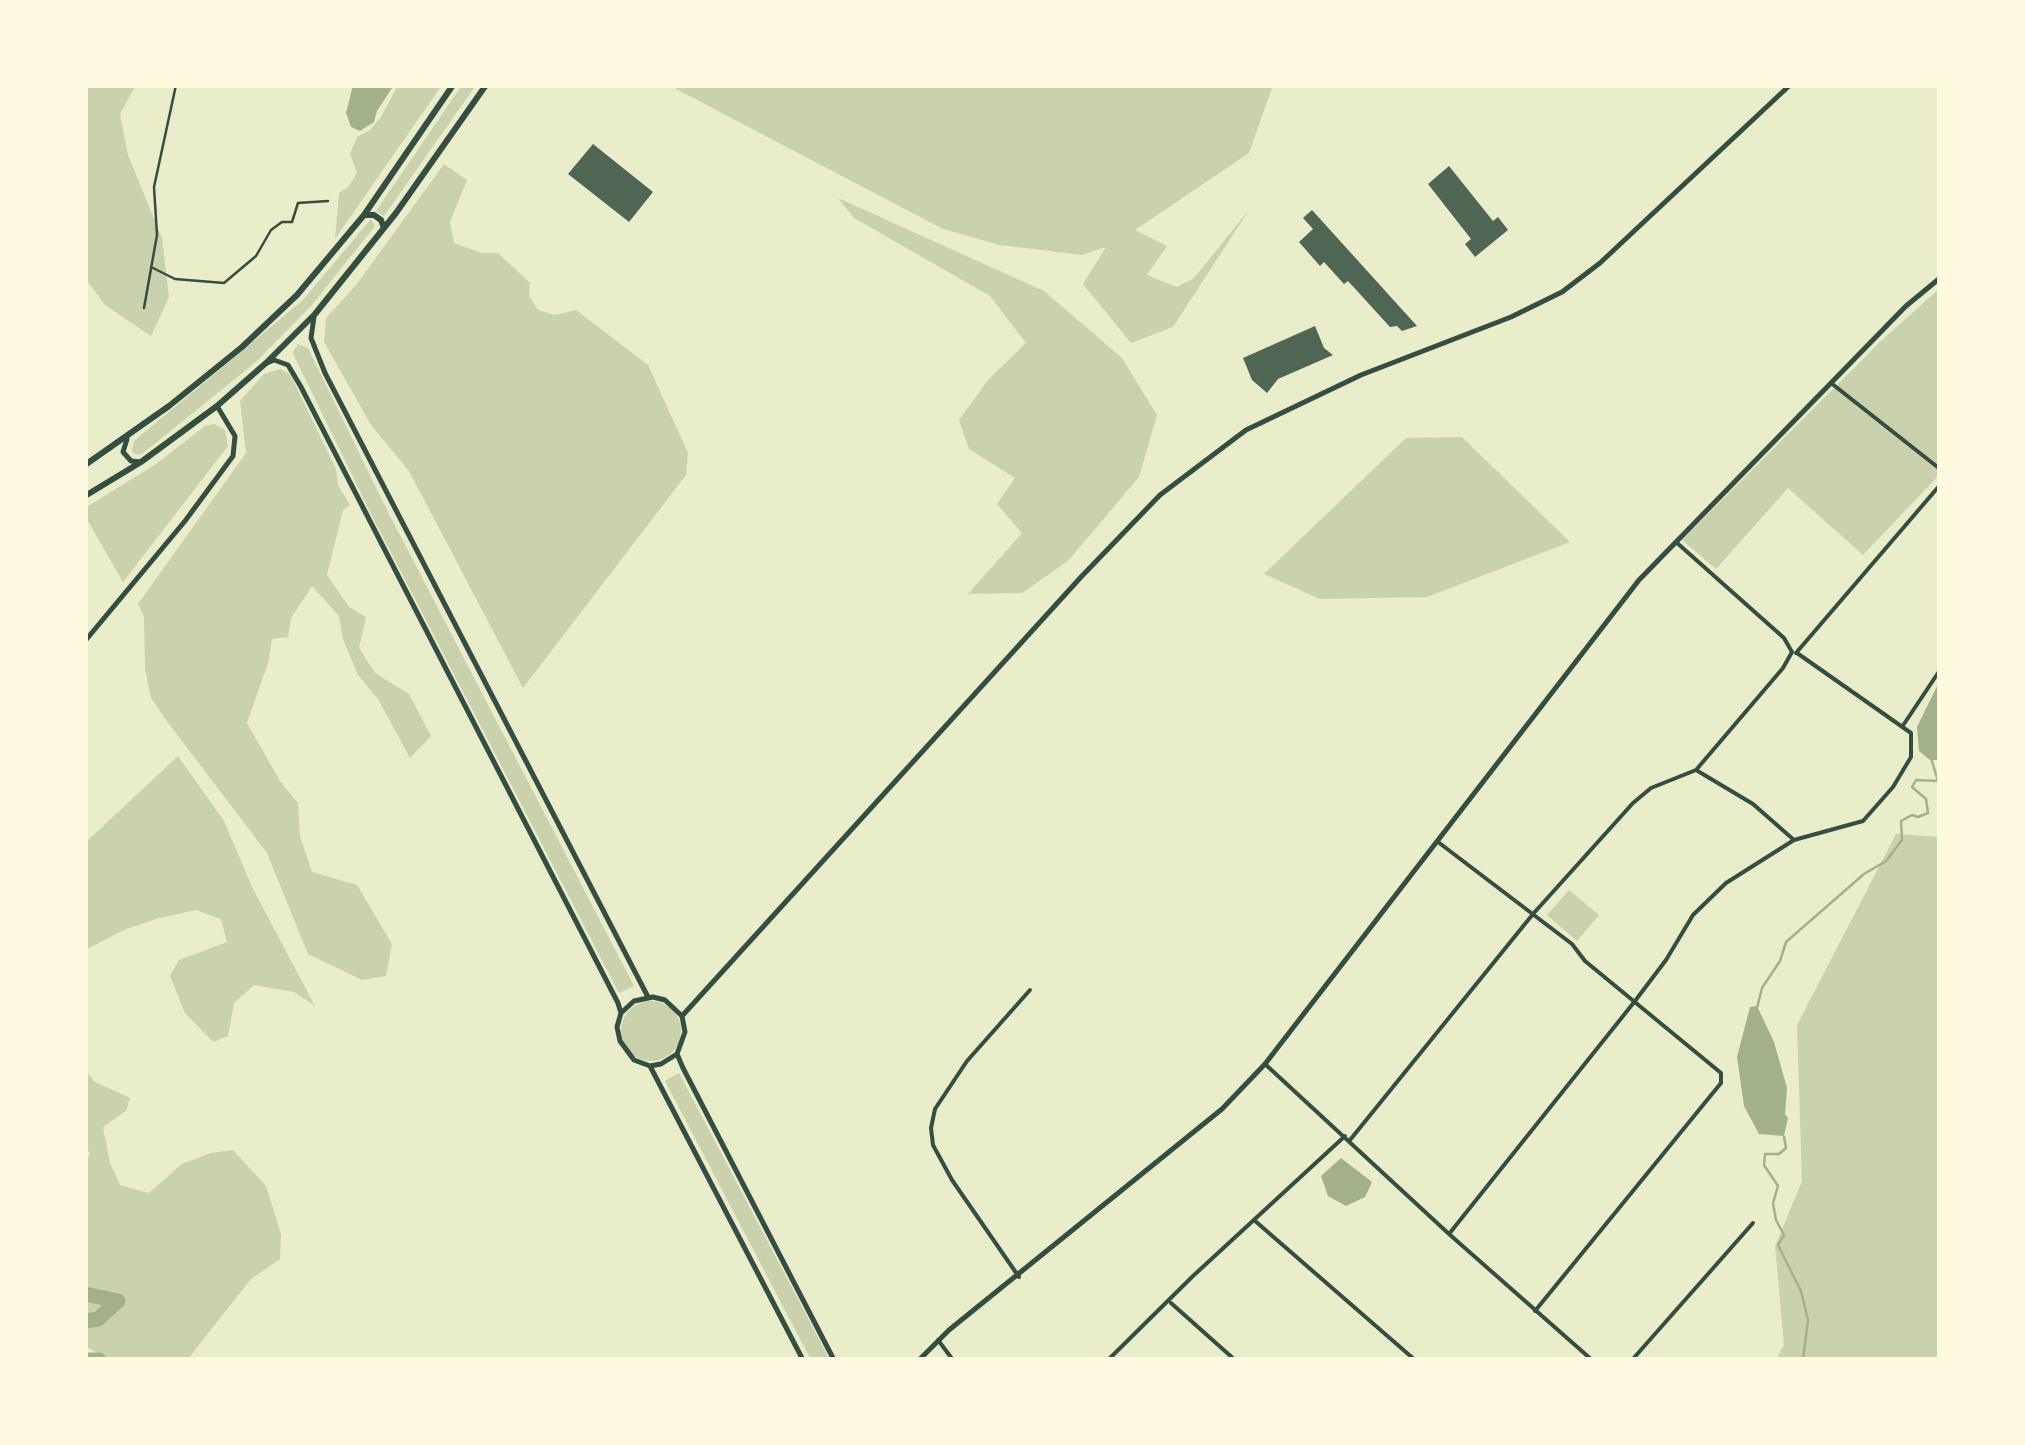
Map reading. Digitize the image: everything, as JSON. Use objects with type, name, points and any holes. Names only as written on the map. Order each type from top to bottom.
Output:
[{"type":"main road","points":[[85,465],[127,438],[284,309],[364,216],[453,85]]},
{"type":"main road","points":[[85,496],[142,462],[217,406],[315,314],[384,230],[486,85]]},
{"type":"main road","points":[[364,216],[374,215],[384,230]]},
{"type":"street","points":[[682,1016],[1080,577],[1160,495],[1246,430],[1361,375],[1511,317],[1562,292],[1600,264],[1790,85]]},
{"type":"street","points":[[919,1360],[938,1340],[1222,1109],[1265,1064],[1639,580],[1906,306],[1940,278]]},
{"type":"street","points":[[315,314],[312,338],[325,373],[648,997]]},
{"type":"street","points":[[266,364],[282,362],[292,371],[621,1013]]},
{"type":"street","points":[[1831,383],[1940,469]]},
{"type":"street","points":[[85,641],[185,521],[233,456],[235,436],[217,406]]},
{"type":"street","points":[[127,438],[123,452],[131,461],[142,462]]},
{"type":"street","points":[[1108,1360],[1193,1276],[1347,1138],[1533,914],[1633,803],[1651,788],[1696,770],[1940,485]]},
{"type":"street","points":[[1449,1234],[1635,1002],[1693,915],[1726,884],[1794,840],[1862,821],[1893,787],[1911,757],[1911,733],[1794,652],[1784,638],[1676,542]]},
{"type":"street","points":[[1902,726],[1940,670]]},
{"type":"street","points":[[1696,770],[1754,804],[1794,840]]},
{"type":"street","points":[[1438,842],[1572,944],[1586,962],[1721,1073],[1721,1082],[1536,1311]]},
{"type":"street","points":[[1018,1277],[952,1180],[933,1145],[931,1128],[935,1109],[968,1061],[1030,990]]},
{"type":"street","points":[[650,1066],[677,1054],[685,1032],[682,1016],[665,1000],[648,997],[634,1001],[621,1013],[620,1042],[628,1055],[650,1066],[803,1360]]},
{"type":"street","points":[[677,1054],[834,1360]]},
{"type":"street","points":[[1265,1064],[1592,1360]]},
{"type":"street","points":[[1254,1220],[1415,1360]]},
{"type":"street","points":[[1632,1360],[1754,1223]]},
{"type":"street","points":[[1170,1302],[1234,1360]]},
{"type":"street","points":[[938,1340],[953,1360]]},
{"type":"path","points":[[144,308],[157,235],[154,187],[176,85]]},
{"type":"path","points":[[152,267],[175,278],[224,284],[256,256],[271,230],[282,222],[292,222],[298,203],[328,201]]},
{"type":"shaded area","points":[[85,85],[136,85],[120,114],[128,155],[162,238],[169,297],[151,336],[105,305],[85,278]]},
{"type":"shaded area","points":[[353,85],[394,85],[374,122],[360,131],[351,127],[346,113]]},
{"type":"shaded area","points":[[398,85],[442,85],[335,239],[339,193],[357,173],[350,154],[357,137],[381,117]]},
{"type":"shaded area","points":[[462,85],[476,85],[384,216],[376,211]]},
{"type":"shaded area","points":[[675,85],[1273,85],[1249,153],[1135,230],[1167,246],[1147,275],[1177,287],[1194,278],[1249,210],[1173,327],[1131,343],[1083,284],[1106,247],[1082,255],[1000,245],[943,229],[676,89]]},
{"type":"shaded area","points":[[444,164],[467,180],[450,222],[454,243],[481,253],[498,253],[530,283],[529,296],[538,310],[555,315],[576,310],[648,365],[688,453],[686,475],[523,688],[409,471],[371,425],[324,342],[326,318],[357,284]]},
{"type":"shaded area","points":[[838,198],[1044,291],[1122,358],[1157,415],[1139,477],[1068,561],[1022,593],[968,594],[1022,533],[997,504],[1015,478],[969,449],[959,420],[988,380],[1026,343],[990,296],[854,218]]},
{"type":"shaded area","points":[[371,219],[375,226],[311,306],[256,362],[142,454],[132,451],[134,441],[303,300]]},
{"type":"shaded area","points":[[1940,288],[1940,474],[1863,555],[1788,488],[1716,569],[1682,540],[1881,341]]},
{"type":"shaded area","points":[[298,344],[308,348],[388,512],[634,986],[619,993],[373,518],[295,358],[293,352]]},
{"type":"shaded area","points":[[280,369],[290,374],[350,505],[343,510],[327,575],[349,607],[366,617],[359,648],[375,673],[409,694],[431,736],[410,758],[378,699],[358,675],[343,639],[339,616],[312,586],[291,618],[288,637],[272,639],[269,660],[247,723],[280,781],[298,803],[300,836],[312,872],[357,885],[392,944],[386,976],[362,980],[308,954],[267,853],[151,698],[145,668],[144,617],[138,604],[246,453],[240,401],[264,374]]},
{"type":"shaded area","points":[[214,424],[225,430],[228,446],[123,582],[85,516],[85,508],[156,464],[205,426]]},
{"type":"shaded area","points":[[1462,437],[1570,542],[1427,597],[1320,599],[1264,574],[1406,438]]},
{"type":"shaded area","points":[[1940,680],[1940,760],[1930,760],[1919,751],[1917,727]]},
{"type":"shaded area","points":[[178,756],[224,821],[252,887],[315,1006],[294,992],[254,985],[234,1003],[228,1036],[213,1042],[185,1013],[170,976],[179,960],[227,942],[221,919],[196,910],[156,919],[85,950],[85,843]]},
{"type":"shaded area","points":[[1896,834],[1940,837],[1940,1360],[1776,1360],[1784,1345],[1775,1246],[1802,1181],[1797,1025]]},
{"type":"shaded area","points":[[1569,890],[1599,915],[1577,941],[1547,915]]},
{"type":"shaded area","points":[[651,1001],[672,1010],[681,1031],[672,1052],[651,1061],[630,1052],[621,1031],[630,1010]]},
{"type":"shaded area","points":[[1757,1006],[1774,1042],[1787,1088],[1784,1136],[1759,1134],[1744,1106],[1737,1057],[1750,1007]]},
{"type":"shaded area","points":[[85,1070],[95,1082],[130,1098],[126,1111],[103,1127],[110,1163],[120,1185],[149,1193],[182,1164],[233,1150],[266,1186],[281,1234],[280,1259],[251,1279],[187,1360],[110,1360],[85,1346],[85,1169],[90,1152],[85,1149]]},
{"type":"shaded area","points":[[679,1073],[830,1360],[811,1360],[665,1081]]},
{"type":"shaded area","points":[[1341,1158],[1372,1182],[1365,1197],[1346,1206],[1328,1196],[1321,1176]]},
{"type":"building","points":[[593,144],[653,192],[629,222],[568,174]]},
{"type":"building","points":[[1449,166],[1493,221],[1498,217],[1508,230],[1475,257],[1465,244],[1471,239],[1428,184]]},
{"type":"building","points":[[1312,210],[1417,326],[1402,331],[1397,326],[1390,327],[1348,281],[1344,284],[1324,262],[1320,266],[1299,242],[1313,229],[1303,218]]},
{"type":"building","points":[[1315,326],[1324,348],[1333,355],[1278,379],[1267,393],[1252,380],[1243,358]]},
{"type":"waterway","points":[[1757,1008],[1762,988],[1780,961],[1786,942],[1864,874],[1886,861],[1902,840],[1901,821],[1928,813],[1926,799],[1912,787],[1916,780],[1938,781],[1931,758]]},
{"type":"waterway","points":[[1784,1137],[1786,1148],[1779,1154],[1765,1154],[1764,1165],[1778,1186],[1773,1203],[1784,1235],[1778,1245],[1801,1291],[1808,1320],[1803,1360]]},
{"type":"waterway","points":[[85,1294],[118,1301],[98,1319],[85,1321]]},
{"type":"waterway","points":[[85,1360],[99,1360]]}]
